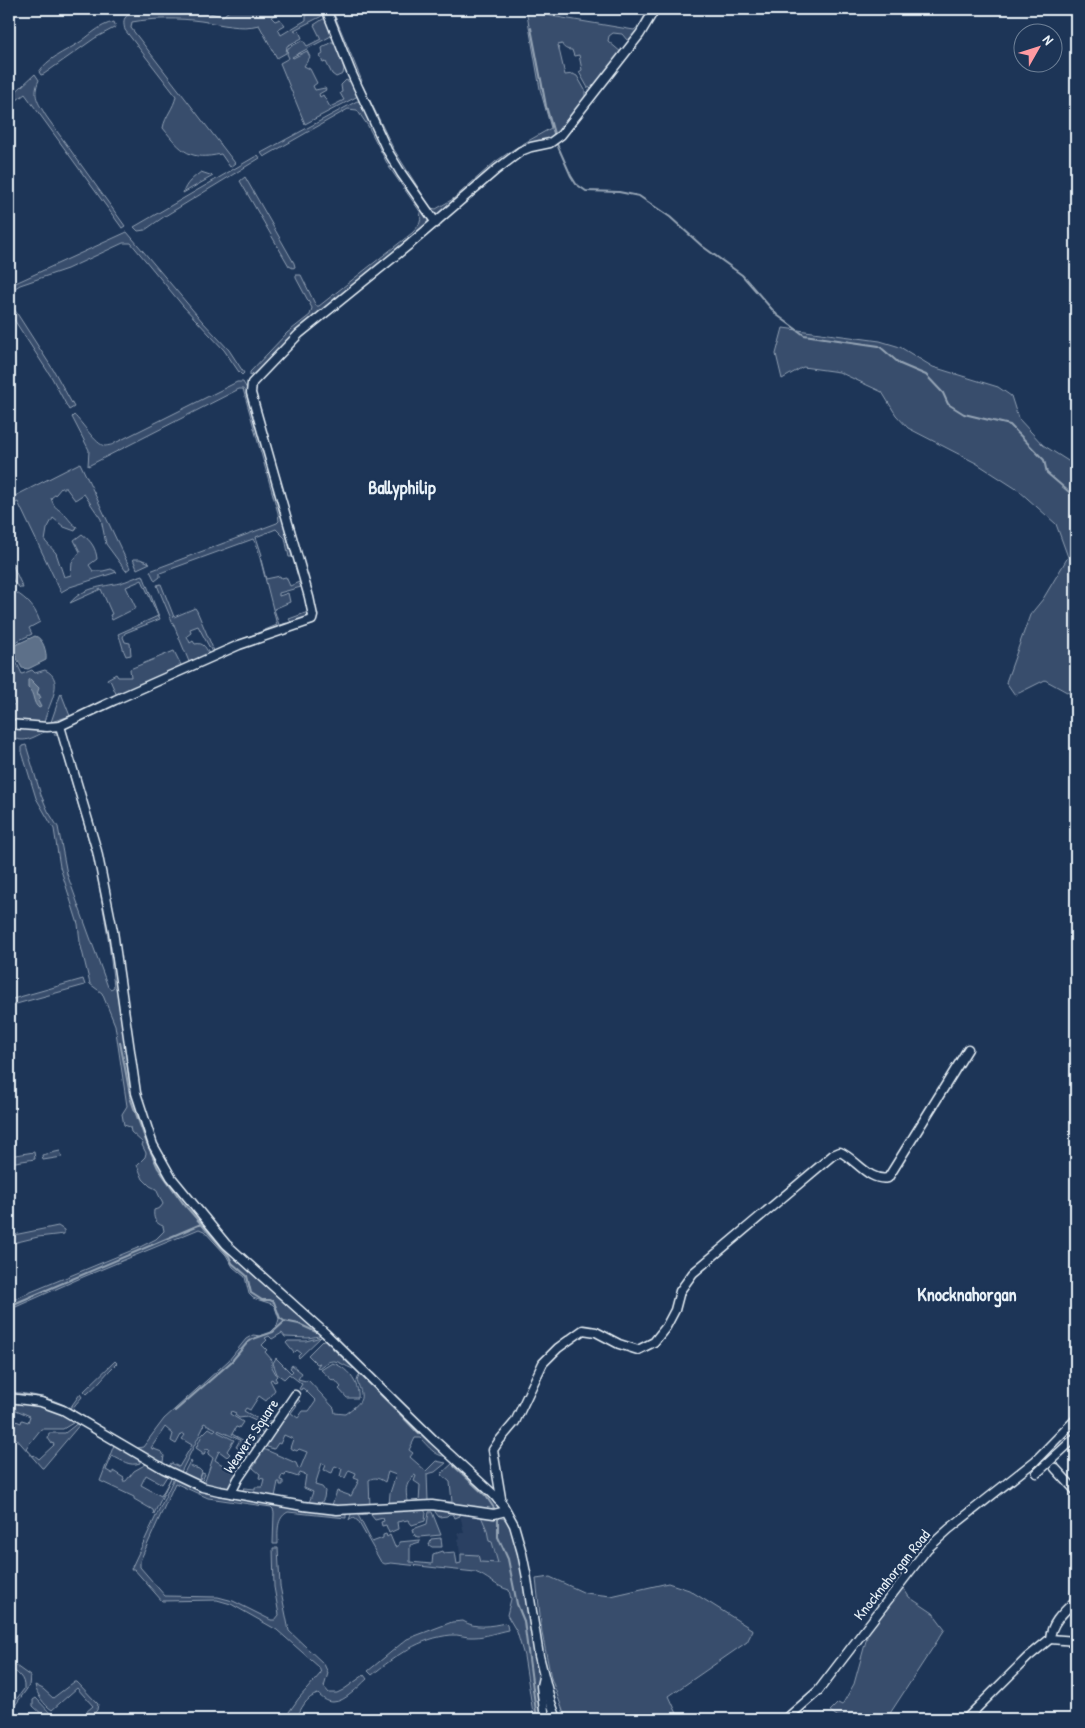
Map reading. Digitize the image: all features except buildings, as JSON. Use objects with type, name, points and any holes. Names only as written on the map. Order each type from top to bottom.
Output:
[{"type":"street","points":[[326,9],[350,72],[387,150],[436,223]]},
{"type":"street","points":[[9,724],[47,727],[60,726],[239,645],[312,620],[314,616],[309,597],[251,393],[252,383],[299,334],[436,223],[514,155],[532,147],[550,143],[561,135],[638,38],[655,9]]},
{"type":"street","points":[[60,726],[99,861],[113,931],[136,1094],[148,1135],[160,1159],[171,1177],[226,1244],[325,1333],[498,1500],[506,1511],[514,1525],[525,1566],[539,1656],[557,1719]]},
{"type":"street","points":[[498,1500],[501,1498],[494,1450],[498,1441],[519,1415],[542,1363],[558,1348],[583,1330],[596,1332],[619,1344],[638,1350],[654,1342],[666,1327],[675,1310],[680,1291],[693,1273],[833,1155],[840,1152],[847,1155],[866,1172],[884,1179],[888,1178],[968,1049]]},
{"type":"street","name":"Weavers Square","points":[[231,1493],[236,1482],[295,1395]]},
{"type":"street","points":[[9,1398],[41,1402],[63,1410],[133,1452],[202,1487],[303,1506],[338,1510],[432,1505],[494,1514],[506,1511]]},
{"type":"street","name":"Knocknahorgan Road","points":[[786,1719],[818,1691],[928,1549],[955,1524],[1035,1461],[1076,1419]]},
{"type":"street","points":[[1037,1474],[1076,1437]]},
{"type":"street","points":[[1055,1468],[1076,1491]]},
{"type":"street","points":[[966,1719],[1028,1657],[1050,1639],[1051,1632],[1059,1617],[1076,1600]]},
{"type":"street","points":[[1050,1639],[1076,1641]]},
{"type":"street","points":[[544,1676],[541,1686],[545,1719]]},
{"type":"shaded area","points":[[231,9],[286,9],[271,17],[275,21],[280,19],[285,25],[278,29],[281,35],[306,20],[306,16],[316,9],[322,10],[323,13],[322,16],[294,30],[295,32],[299,31],[302,38],[287,46],[286,53],[277,58],[259,25],[238,27],[193,20],[166,19],[132,22],[131,28],[235,163],[230,167],[221,154],[202,156],[188,153],[163,128],[176,96],[125,30],[124,22],[125,18],[130,14],[149,10],[198,11],[223,16]]},
{"type":"shaded area","points":[[328,9],[332,9],[362,81],[358,83]]},
{"type":"shaded area","points":[[526,9],[541,9],[541,11],[551,16],[634,30],[640,25],[648,9],[653,9],[642,27],[631,38],[627,40],[622,34],[613,33],[609,36],[608,41],[622,53],[593,87],[588,88],[579,72],[582,70],[579,55],[574,56],[572,50],[563,47],[562,44],[558,45],[565,75],[573,74],[577,76],[585,90],[585,98],[567,125],[548,142],[538,142],[440,217],[433,218],[390,149],[360,87],[363,86],[393,148],[431,208],[436,209],[453,199],[495,162],[551,128],[540,89]]},
{"type":"shaded area","points":[[326,19],[333,35],[292,57],[307,51],[310,57],[304,66],[310,69],[317,83],[313,86],[315,90],[325,88],[326,90],[319,94],[320,97],[323,95],[330,107],[344,100],[340,93],[342,92],[341,85],[346,80],[352,83],[358,96],[305,124],[280,63],[289,58],[287,54],[288,48],[303,40],[307,46],[321,39],[314,25]]},
{"type":"shaded area","points":[[114,22],[116,27],[95,38],[41,75],[39,72],[42,67],[51,60],[98,28]]},
{"type":"shaded area","points":[[331,42],[336,42],[344,69],[343,74],[336,77],[332,74],[326,62],[323,63],[320,56],[323,54],[322,48]]},
{"type":"shaded area","points":[[35,74],[39,80],[36,90],[37,99],[46,116],[125,226],[122,228],[25,94],[9,106],[9,98]]},
{"type":"shaded area","points":[[357,101],[361,102],[428,217],[428,225],[297,331],[260,369],[250,376],[250,372],[287,333],[310,315],[312,308],[296,275],[301,275],[316,306],[319,306],[412,233],[420,222],[419,210],[389,167],[368,126],[357,110],[348,109],[264,157],[261,153]]},
{"type":"shaded area","points":[[258,155],[260,158],[145,230],[138,231],[134,227]]},
{"type":"shaded area","points":[[201,172],[213,176],[183,193],[188,184]]},
{"type":"shaded area","points":[[245,177],[295,267],[289,266],[240,181]]},
{"type":"shaded area","points":[[127,232],[229,350],[244,373],[242,375],[239,372],[224,350],[183,306],[131,243],[123,243],[67,269],[20,285],[12,290],[9,301],[9,286]]},
{"type":"shaded area","points":[[9,301],[54,371],[74,407],[69,410],[52,378],[9,312]]},
{"type":"shaded area","points":[[783,328],[880,341],[900,347],[933,367],[998,387],[1011,396],[1018,418],[1043,445],[1076,466],[1076,697],[1045,680],[1015,695],[1006,682],[1030,615],[1043,599],[1068,557],[1056,524],[1018,490],[976,463],[908,428],[896,415],[882,392],[839,372],[803,367],[782,379],[776,354]]},
{"type":"shaded area","points":[[237,382],[243,382],[247,389],[286,525],[284,526],[292,557],[289,557],[285,538],[276,529],[256,537],[262,555],[260,556],[266,579],[280,576],[281,578],[286,577],[290,586],[299,582],[301,587],[279,593],[279,596],[288,593],[290,602],[274,609],[279,625],[287,623],[287,625],[215,653],[214,651],[277,625],[257,546],[253,539],[160,573],[160,577],[155,581],[150,571],[279,521],[243,389],[239,389],[88,466],[89,450],[72,417],[74,415],[97,442],[105,446],[113,444]]},
{"type":"shaded area","points":[[80,463],[130,568],[126,571],[106,544],[101,519],[84,494],[75,500],[66,488],[61,488],[51,498],[52,502],[77,527],[75,531],[64,527],[53,518],[47,529],[45,541],[56,553],[64,577],[71,575],[72,562],[80,552],[74,540],[82,534],[95,551],[97,559],[89,565],[93,571],[111,569],[117,572],[70,587],[61,592],[18,502],[9,506],[9,499]]},
{"type":"shaded area","points":[[9,557],[23,588],[16,585],[12,578]]},
{"type":"shaded area","points":[[133,559],[140,559],[150,563],[137,569]]},
{"type":"shaded area","points":[[143,575],[160,619],[125,633],[123,637],[125,642],[130,643],[131,655],[126,656],[118,634],[158,616],[142,580],[126,587],[136,608],[112,620],[110,615],[112,614],[101,589],[70,603],[87,591]]},
{"type":"shaded area","points":[[161,584],[174,617],[195,608],[214,651],[212,652],[198,626],[190,629],[191,633],[187,636],[190,643],[193,641],[195,644],[203,645],[210,656],[190,664],[157,585]]},
{"type":"shaded area","points":[[9,588],[28,602],[35,610],[40,622],[29,628],[32,634],[9,645]]},
{"type":"shaded area","points":[[303,590],[311,614],[308,619],[292,624],[289,619],[308,612]]},
{"type":"shaded area","points":[[35,636],[40,639],[44,646],[46,660],[28,669],[22,668],[13,651],[13,646]]},
{"type":"shaded area","points":[[9,647],[22,674],[32,670],[35,673],[45,670],[52,675],[55,681],[54,695],[44,724],[15,722],[9,709],[9,707],[15,704],[11,695],[9,696]]},
{"type":"shaded area","points":[[174,651],[182,667],[117,696],[110,680],[108,681],[107,679],[116,674],[118,677],[131,677],[130,669]]},
{"type":"shaded area","points":[[30,679],[39,688],[37,694],[41,698],[38,701],[41,707],[39,708],[28,688],[28,680]]},
{"type":"shaded area","points":[[61,693],[70,716],[51,722]]},
{"type":"shaded area","points":[[9,726],[46,731],[28,739],[19,740],[9,735]]},
{"type":"shaded area","points":[[58,731],[87,822],[108,916],[137,1106],[185,1199],[319,1332],[319,1336],[308,1338],[285,1337],[282,1333],[272,1339],[269,1336],[265,1338],[267,1340],[262,1345],[272,1360],[272,1367],[277,1376],[275,1378],[277,1381],[270,1380],[275,1390],[266,1401],[259,1396],[250,1410],[246,1408],[244,1411],[265,1423],[274,1419],[266,1434],[263,1434],[256,1429],[260,1423],[247,1417],[239,1418],[235,1415],[236,1413],[231,1411],[230,1414],[243,1422],[239,1428],[236,1427],[232,1434],[248,1443],[253,1435],[257,1434],[262,1441],[257,1448],[253,1448],[246,1443],[241,1450],[236,1447],[240,1440],[218,1430],[218,1432],[234,1440],[227,1451],[230,1454],[227,1457],[219,1451],[215,1460],[232,1471],[244,1453],[248,1452],[252,1456],[226,1490],[204,1484],[213,1458],[208,1454],[210,1450],[206,1449],[204,1455],[202,1455],[202,1452],[196,1448],[202,1435],[209,1428],[214,1431],[216,1429],[204,1423],[180,1474],[168,1468],[171,1463],[179,1467],[192,1445],[182,1439],[185,1435],[182,1433],[176,1444],[171,1441],[173,1434],[165,1427],[151,1448],[162,1452],[164,1456],[163,1462],[160,1463],[75,1413],[9,1396],[9,1392],[33,1395],[55,1401],[70,1408],[80,1394],[82,1397],[73,1410],[137,1448],[143,1447],[164,1419],[229,1360],[246,1339],[253,1335],[260,1336],[270,1333],[277,1326],[279,1319],[272,1304],[253,1298],[249,1294],[245,1277],[233,1267],[226,1255],[204,1231],[199,1229],[9,1310],[9,1301],[140,1247],[156,1239],[164,1231],[163,1226],[156,1222],[154,1215],[154,1210],[160,1208],[163,1204],[156,1189],[143,1179],[137,1165],[145,1157],[146,1153],[142,1145],[143,1143],[131,1132],[130,1127],[124,1125],[122,1114],[127,1106],[115,1025],[102,993],[90,984],[80,942],[78,924],[60,867],[54,829],[36,798],[22,752],[22,746],[26,745],[41,795],[58,827],[67,874],[108,987],[111,989],[114,987],[109,943],[95,862],[58,735],[54,735]]},
{"type":"shaded area","points":[[83,979],[85,985],[9,1006],[9,1000]]},
{"type":"shaded area","points":[[60,1151],[62,1157],[43,1160],[42,1155]]},
{"type":"shaded area","points":[[34,1152],[35,1159],[9,1163],[9,1156]]},
{"type":"shaded area","points":[[58,1226],[64,1230],[64,1234],[38,1237],[9,1244],[9,1236]]},
{"type":"shaded area","points":[[321,1337],[299,1358],[298,1356],[301,1353],[297,1350],[294,1353],[286,1343],[288,1341],[306,1341]]},
{"type":"shaded area","points":[[323,1340],[328,1340],[355,1366],[353,1369],[336,1361],[324,1364],[319,1368],[317,1367],[320,1363],[317,1364],[308,1355]]},
{"type":"shaded area","points":[[276,1358],[291,1373],[293,1371],[290,1368],[292,1365],[302,1373],[298,1379],[308,1380],[334,1408],[335,1413],[345,1414],[358,1403],[361,1393],[357,1381],[359,1375],[363,1373],[399,1410],[449,1456],[436,1454],[420,1438],[415,1438],[409,1450],[413,1453],[410,1457],[426,1471],[436,1461],[446,1463],[435,1472],[427,1474],[428,1501],[452,1502],[450,1482],[441,1474],[454,1462],[493,1498],[499,1510],[493,1512],[446,1503],[419,1503],[420,1485],[414,1481],[416,1476],[414,1475],[407,1486],[407,1503],[389,1505],[390,1493],[396,1475],[388,1472],[385,1482],[375,1478],[369,1480],[370,1507],[333,1508],[332,1505],[337,1491],[351,1496],[359,1480],[354,1478],[356,1473],[349,1470],[345,1478],[340,1476],[342,1469],[335,1466],[332,1473],[324,1470],[326,1465],[322,1463],[315,1485],[322,1487],[325,1491],[324,1498],[319,1507],[308,1505],[313,1492],[304,1488],[306,1475],[300,1473],[298,1477],[286,1473],[285,1476],[282,1475],[280,1480],[283,1481],[283,1485],[280,1485],[280,1482],[278,1482],[275,1497],[280,1498],[277,1500],[244,1493],[244,1488],[255,1489],[255,1487],[262,1487],[264,1479],[259,1478],[260,1474],[253,1468],[257,1462],[255,1459],[244,1474],[239,1488],[235,1490],[239,1481],[261,1449],[296,1463],[300,1469],[307,1452],[290,1448],[293,1439],[284,1435],[280,1444],[278,1443],[274,1449],[267,1447],[266,1443],[296,1398],[300,1401],[291,1413],[298,1418],[303,1411],[309,1411],[316,1401],[304,1389],[299,1389],[302,1384],[289,1374],[284,1379],[277,1374],[273,1363]]},
{"type":"shaded area","points":[[115,1361],[117,1363],[87,1394],[84,1391]]},
{"type":"shaded area","points":[[332,1363],[347,1371],[351,1376],[357,1387],[358,1398],[347,1398],[339,1389],[341,1387],[335,1380],[333,1381],[321,1370]]},
{"type":"shaded area","points":[[9,1402],[44,1406],[73,1419],[73,1423],[63,1429],[41,1429],[26,1448],[33,1456],[39,1459],[54,1445],[48,1438],[49,1433],[65,1433],[79,1422],[81,1423],[42,1468],[15,1437],[9,1440],[9,1418],[21,1423],[22,1420],[28,1422],[30,1416],[9,1407]]},
{"type":"shaded area","points":[[85,1425],[140,1459],[140,1463],[132,1464],[112,1456],[106,1470],[113,1474],[113,1471],[124,1478],[123,1481],[126,1481],[134,1471],[148,1463],[167,1476],[162,1484],[146,1475],[141,1485],[161,1496],[171,1478],[154,1514],[153,1510],[134,1499],[134,1497],[100,1481],[114,1445]]},
{"type":"shaded area","points":[[190,1461],[192,1462],[190,1466],[202,1472],[199,1481],[202,1473],[205,1474],[201,1483],[183,1475]]},
{"type":"shaded area","points":[[176,1478],[204,1490],[346,1513],[346,1518],[288,1512],[281,1518],[278,1530],[278,1544],[273,1544],[274,1513],[271,1507],[208,1498],[175,1483],[140,1561],[140,1567],[165,1596],[218,1597],[233,1601],[271,1620],[275,1620],[279,1615],[274,1587],[273,1548],[278,1548],[280,1586],[289,1631],[324,1664],[328,1673],[324,1687],[329,1693],[337,1693],[343,1690],[364,1675],[367,1679],[351,1694],[342,1700],[333,1702],[325,1700],[318,1694],[304,1704],[296,1719],[284,1719],[321,1673],[319,1667],[277,1630],[231,1604],[217,1600],[162,1601],[134,1569],[131,1569],[173,1480]]},
{"type":"shaded area","points":[[422,1507],[426,1513],[425,1521],[412,1525],[408,1520],[397,1522],[398,1529],[389,1533],[386,1525],[382,1526],[383,1518],[375,1520],[371,1515],[372,1511]]},
{"type":"shaded area","points":[[436,1508],[460,1511],[460,1516],[455,1518],[453,1514],[449,1514],[439,1517],[435,1512]]},
{"type":"shaded area","points":[[352,1512],[367,1514],[358,1515],[372,1542],[383,1538],[383,1535],[386,1534],[387,1537],[390,1535],[395,1547],[399,1545],[399,1542],[420,1540],[420,1542],[410,1545],[410,1562],[432,1564],[433,1554],[442,1551],[443,1553],[455,1552],[457,1564],[461,1563],[461,1554],[478,1555],[480,1562],[498,1563],[492,1542],[489,1541],[487,1530],[480,1514],[509,1521],[523,1567],[535,1643],[543,1719],[534,1719],[524,1656],[517,1632],[507,1615],[511,1599],[509,1590],[475,1572],[391,1563],[385,1564],[381,1562],[358,1521],[354,1518],[349,1520]]},
{"type":"shaded area","points":[[429,1512],[432,1512],[441,1535],[415,1536],[413,1529],[427,1524]]},
{"type":"shaded area","points":[[468,1512],[480,1514],[501,1570],[461,1561],[458,1539],[460,1538],[457,1533],[464,1533],[460,1514]]},
{"type":"shaded area","points":[[441,1538],[442,1547],[432,1547],[429,1545],[431,1539]]},
{"type":"shaded area","points":[[550,1577],[585,1593],[611,1596],[668,1583],[689,1590],[753,1630],[747,1642],[669,1696],[679,1718],[677,1719],[566,1719],[551,1678],[542,1633],[536,1579]]},
{"type":"shaded area","points":[[902,1586],[909,1597],[933,1613],[945,1629],[888,1719],[841,1719],[830,1711],[838,1703],[842,1705],[854,1684],[872,1619]]},
{"type":"shaded area","points":[[463,1621],[478,1626],[505,1623],[508,1630],[478,1637],[451,1635],[429,1640],[408,1649],[372,1675],[368,1671],[407,1639],[452,1622]]},
{"type":"shaded area","points":[[9,1661],[30,1676],[29,1686],[9,1714],[9,1709],[24,1689],[24,1685],[18,1673],[9,1667]]},
{"type":"shaded area","points":[[74,1682],[77,1682],[98,1704],[97,1710],[89,1719],[78,1719],[93,1706],[77,1688],[52,1710],[41,1699],[35,1685],[53,1698]]},
{"type":"shaded area","points":[[36,1698],[52,1715],[50,1719],[33,1706],[33,1700]]},
{"type":"waterway","points":[[531,28],[546,106],[555,137]]},
{"type":"waterway","points":[[556,142],[571,176],[576,184],[586,191],[619,192],[639,196],[670,217],[702,246],[742,275],[777,315],[804,335],[879,346],[900,364],[926,375],[943,393],[948,404],[964,414],[1010,425],[1044,460],[1047,473],[1076,498]]},
{"type":"waterway","points":[[120,1042],[131,1100],[158,1168],[183,1203],[229,1256],[232,1263],[247,1276],[251,1293],[262,1300],[274,1302],[280,1318],[284,1321],[299,1324],[316,1332]]},
{"type":"waterway","points":[[9,1306],[201,1224]]},
{"type":"waterway","points":[[175,1411],[231,1362],[247,1343],[273,1332],[284,1322]]},
{"type":"waterway","points":[[332,1347],[353,1367]]},
{"type":"waterway","points":[[362,1376],[395,1409]]},
{"type":"waterway","points":[[400,1414],[419,1434]]},
{"type":"waterway","points":[[454,1466],[486,1496],[496,1511]]},
{"type":"waterway","points":[[498,1518],[498,1537],[508,1559],[517,1604],[524,1621],[537,1719]]},
{"type":"district","name":"Ballyphilip","points":[[402,488]]},
{"type":"district","name":"Knocknahorgan","points":[[967,1295]]}]
